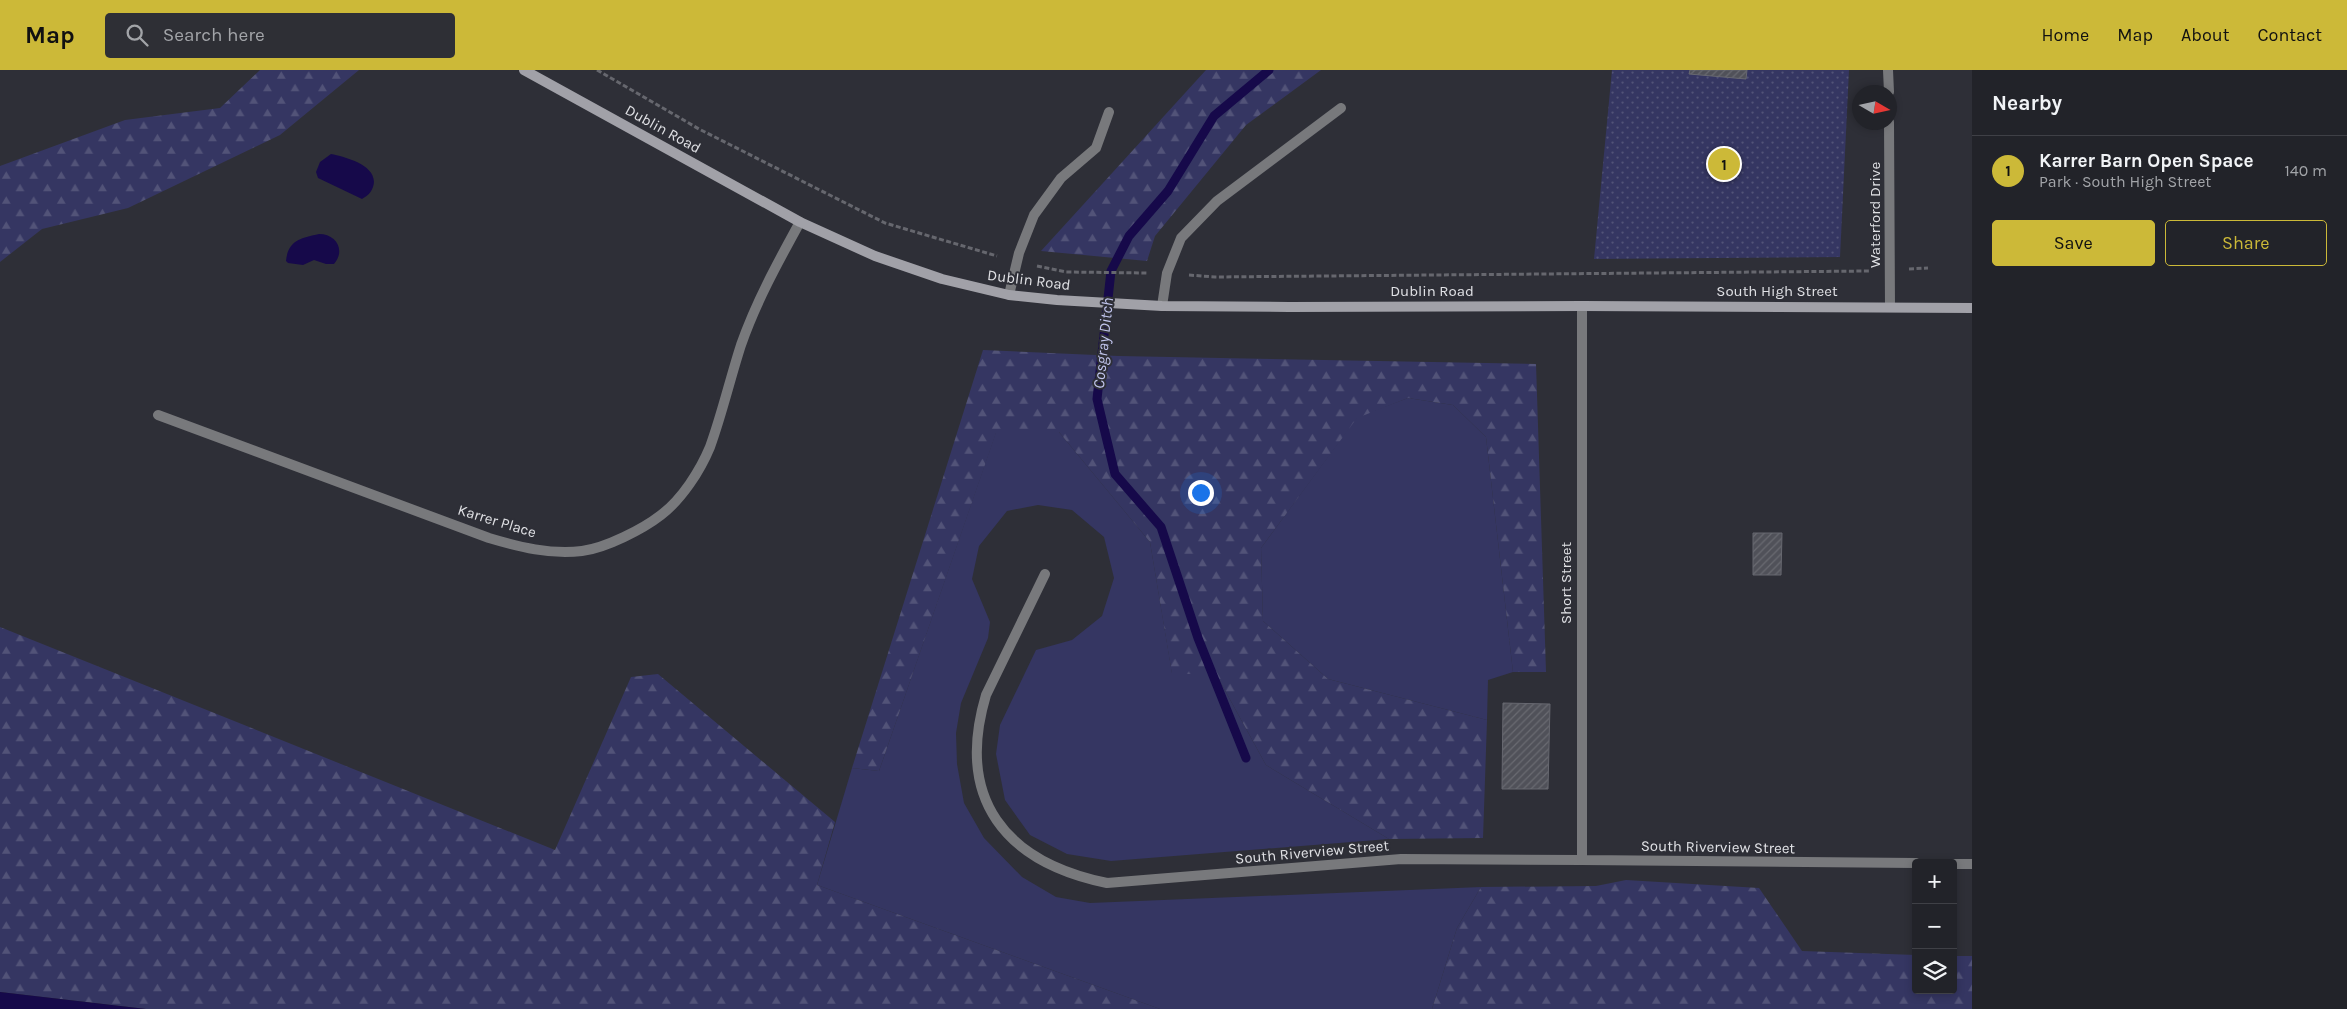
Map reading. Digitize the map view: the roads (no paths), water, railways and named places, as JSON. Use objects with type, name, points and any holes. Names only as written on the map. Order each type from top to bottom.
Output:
[{"type":"main road","name":"Dublin Road","points":[[524,70],[800,222],[883,259],[942,279],[1009,295],[1057,300],[1162,306],[1582,306]]},
{"type":"main road","name":"South High Street","points":[[1582,306],[1890,306],[1972,308]]},
{"type":"street","points":[[1888,70],[1889,85]]},
{"type":"street","points":[[1162,306],[1167,273],[1181,238],[1217,201],[1341,108]]},
{"type":"street","points":[[1009,295],[1016,262],[1034,214],[1061,178],[1096,148],[1109,112]]},
{"type":"street","name":"Waterford Drive","points":[[1889,130],[1890,306]]},
{"type":"street","name":"Karrer Place","points":[[158,415],[489,538],[522,548],[583,551],[619,539],[662,514],[688,486],[709,449],[742,344],[764,286],[800,222]]},
{"type":"street","name":"Short Street","points":[[1582,306],[1582,860]]},
{"type":"street","name":"South Riverview Street","points":[[1045,574],[986,695],[980,716],[976,748],[979,778],[988,808],[1022,849],[1043,863],[1076,877],[1107,883],[1401,859],[1912,863]]},
{"type":"street","points":[[1957,864],[1972,864]]},
{"type":"waterway","name":"Cosgray Ditch","points":[[1246,758],[1198,638],[1161,527],[1115,474],[1097,399],[1111,271],[1129,236],[1168,191],[1214,116],[1269,70]]},
{"type":"place","name":"Karrer Barn Open Space","points":[[1724,164]]}]
